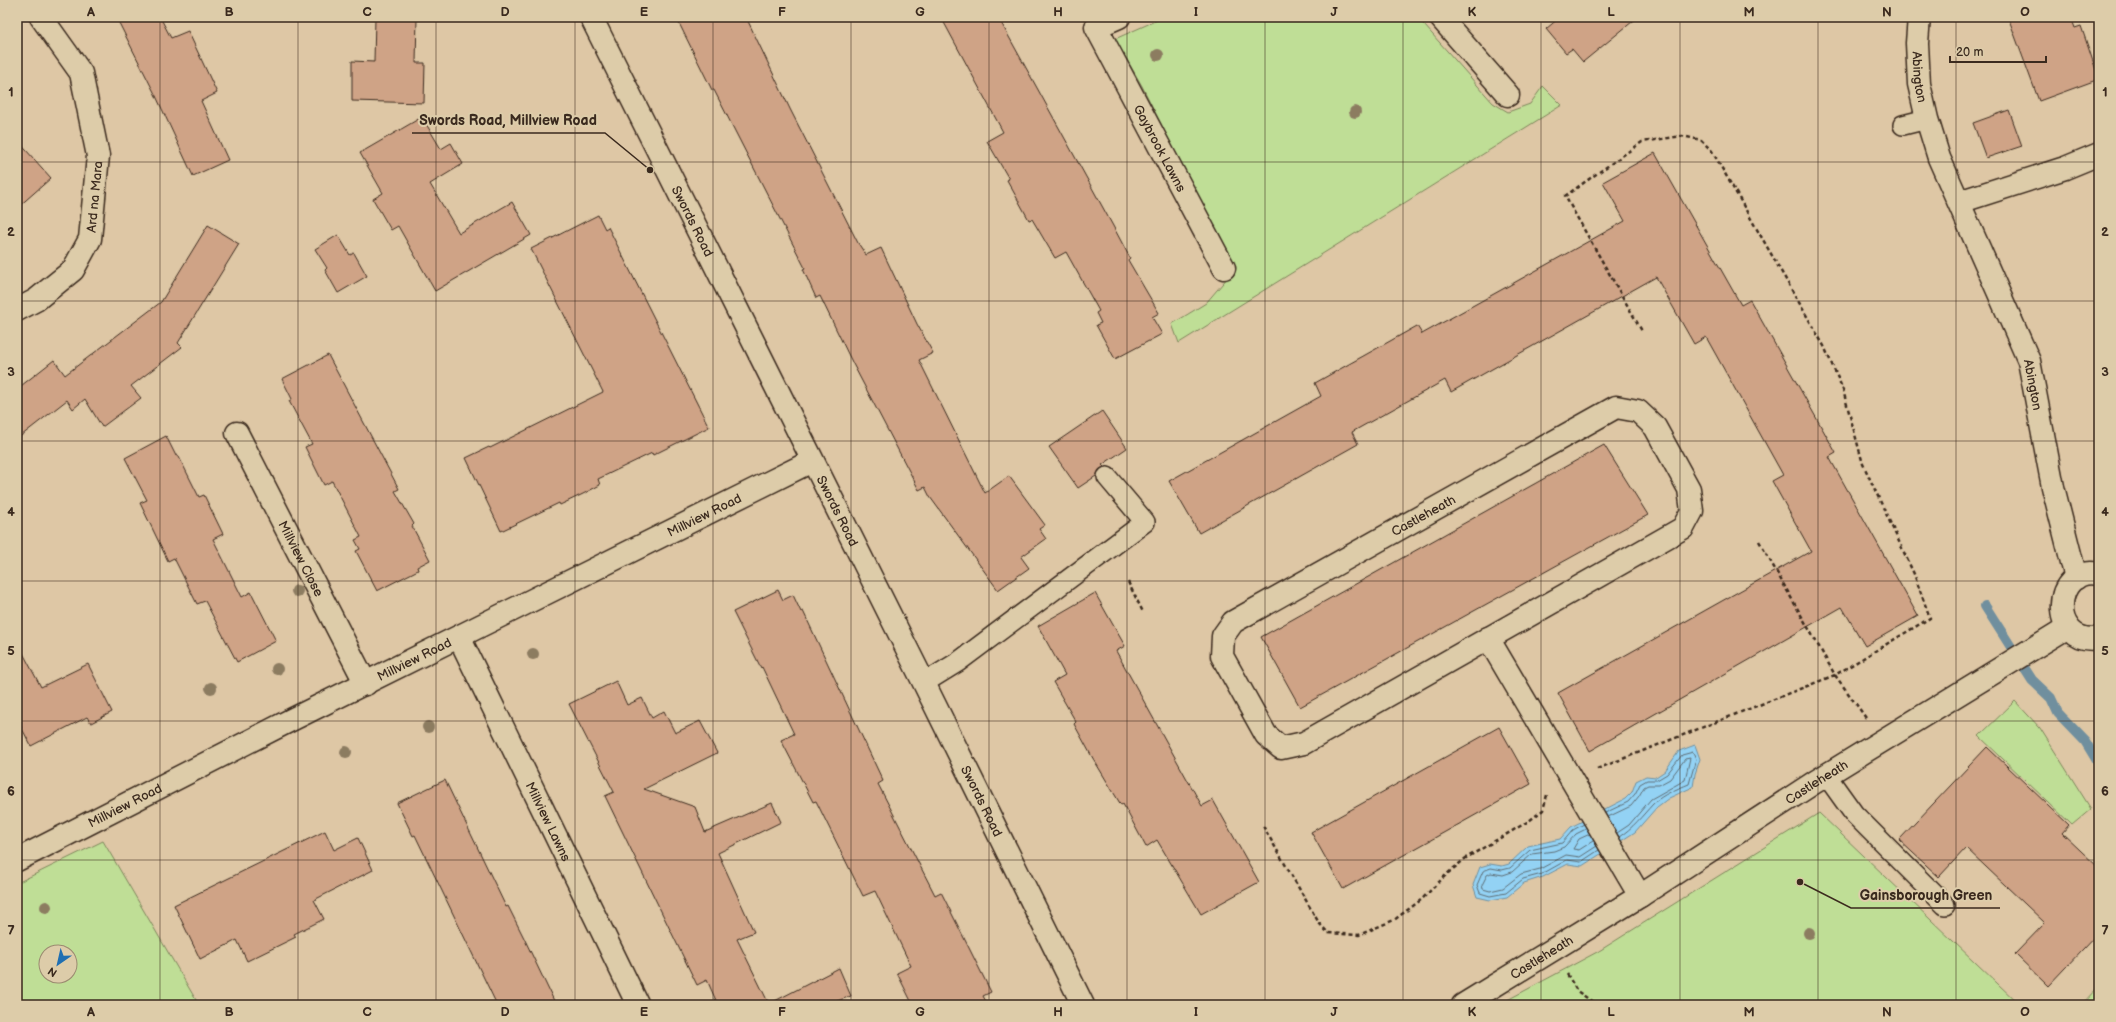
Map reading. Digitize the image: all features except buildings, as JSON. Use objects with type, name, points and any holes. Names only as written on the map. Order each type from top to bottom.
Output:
[{"type":"street","name":"Ard na Mara","points":[[17,310],[36,300],[73,270],[90,239],[98,156],[81,73],[41,17]]},
{"type":"street","name":"Swords Road","points":[[591,17],[924,683],[1083,1005]]},
{"type":"street","name":"Gaybrook Lawns","points":[[1119,17],[1094,22],[1224,268]]},
{"type":"street","points":[[1440,17],[1508,95]]},
{"type":"street","name":"Abington","points":[[1919,17],[1917,43],[1919,84],[1927,119],[1939,158],[2029,360],[2053,487],[2076,578]]},
{"type":"street","points":[[1959,202],[2065,168],[2099,154]]},
{"type":"street","name":"Castleheath","points":[[1616,407],[1638,411],[1655,427],[1689,489],[1692,511],[1683,528],[1488,638],[1304,743],[1281,748],[1266,735],[1222,656],[1223,636],[1233,622],[1616,407]]},
{"type":"street","name":"Millview Close","points":[[238,433],[366,684]]},
{"type":"street","name":"Millview Road","points":[[17,860],[291,720],[366,684],[812,460]]},
{"type":"street","points":[[2099,574],[2086,574],[2076,578],[2068,586],[2062,601],[2062,617],[2068,627],[2075,634],[2084,638],[2099,638]]},
{"type":"street","name":"Castleheath","points":[[1463,1005],[1640,896],[1826,775],[2068,627]]},
{"type":"street","name":"Millview Lawns","points":[[459,637],[638,1005]]},
{"type":"street","points":[[1488,638],[1640,896]]},
{"type":"lane","points":[[1903,125],[1927,119]]},
{"type":"lane","points":[[924,683],[958,662],[1145,522],[1108,477]]},
{"type":"lane","points":[[1826,775],[1854,814],[1945,905]]},
{"type":"path","points":[[1759,541],[1835,675],[1882,741]]},
{"type":"path","points":[[1128,582],[1143,612]]},
{"type":"path","points":[[1552,950],[1578,991],[1597,1005]]},
{"type":"green space","points":[[1164,17],[1417,17],[1493,103],[1508,112],[1530,104],[1543,86],[1562,105],[1179,343],[1172,324],[1206,303],[1234,270],[1142,86],[1115,39]]},
{"type":"green space","points":[[2015,701],[2040,728],[2091,809],[2072,825],[1979,736]]},
{"type":"green space","points":[[1819,813],[2020,1005],[1498,1005],[1599,951]]},
{"type":"green space","points":[[103,841],[196,1000],[195,1005],[17,1005],[17,883]]},
{"type":"green space","points":[[2099,986],[2099,1005],[2081,1005]]},
{"type":"water","points":[[1695,745],[1700,759],[1695,774],[1693,787],[1669,798],[1657,807],[1635,832],[1582,866],[1568,864],[1543,877],[1524,883],[1507,897],[1490,900],[1477,897],[1473,885],[1480,867],[1490,864],[1502,866],[1509,864],[1528,846],[1560,839],[1571,827],[1625,799],[1632,792],[1636,781],[1646,776],[1656,777],[1665,771],[1679,751]]},
{"type":"waterway","points":[[1985,606],[2032,680],[2051,698],[2058,713],[2085,741],[2099,764]]},
{"type":"place","name":"Swords Road, Millview Road","points":[[650,170]]},
{"type":"place","name":"Gainsborough Green","points":[[1800,882]]}]
